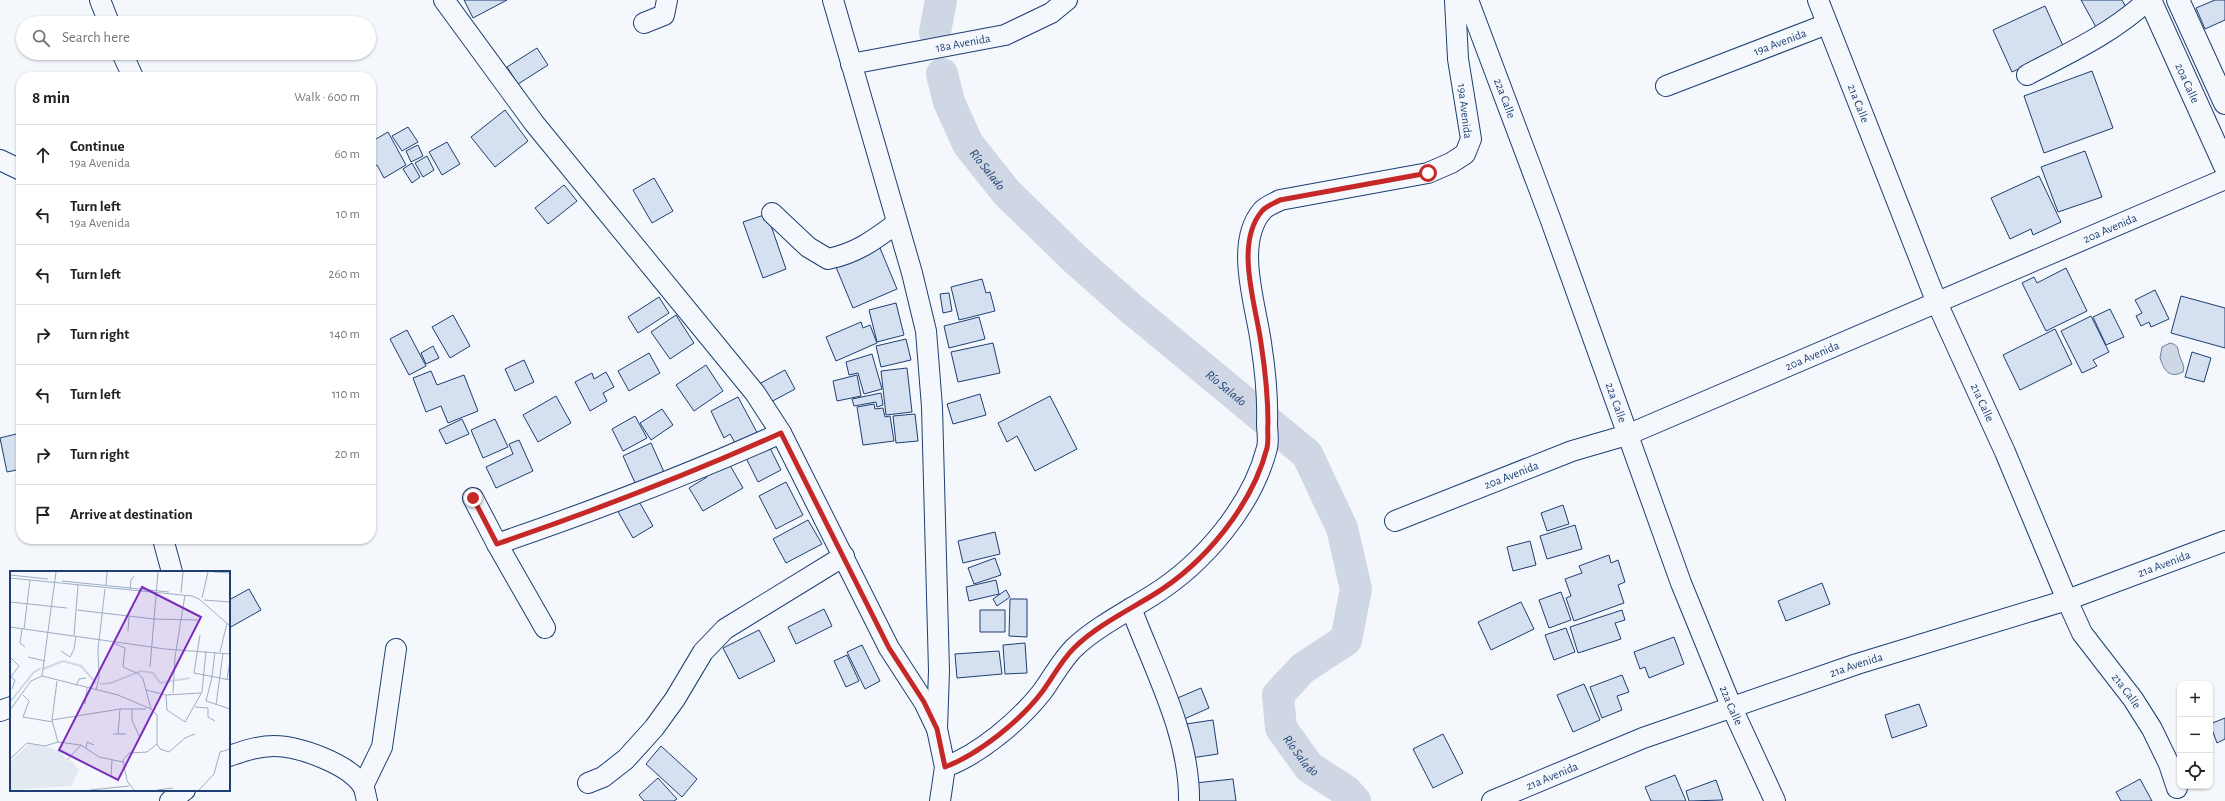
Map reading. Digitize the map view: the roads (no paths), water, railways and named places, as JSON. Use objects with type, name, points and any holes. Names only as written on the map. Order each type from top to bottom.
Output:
[{"type":"main road","name":"20a Calle","points":[[2149,0],[2225,166]]},
{"type":"main road","points":[[2178,0],[2225,103]]},
{"type":"street","points":[[100,0],[107,16]]},
{"type":"street","points":[[444,0],[534,123],[755,393],[781,433],[889,648],[917,691],[937,729]]},
{"type":"street","points":[[644,23],[664,16],[667,0]]},
{"type":"street","points":[[833,0],[897,223],[926,331],[932,407],[939,680],[937,729],[945,767],[940,801]]},
{"type":"street","name":"18a Avenida","points":[[852,64],[1004,35],[1051,13],[1066,0]]},
{"type":"street","name":"19a Avenida","points":[[1131,608],[1154,594],[1201,557],[1235,516],[1256,482],[1267,446],[1268,403],[1261,342],[1250,285],[1248,257],[1251,230],[1262,210],[1280,200],[1428,173],[1451,163],[1466,154],[1471,139],[1458,59],[1455,0]]},
{"type":"street","name":"22a Calle","points":[[1468,0],[1550,218],[1681,583],[1732,708],[1775,801]]},
{"type":"street","name":"21a Calle","points":[[1818,0],[1936,303],[2005,452],[2082,633],[2133,699],[2152,729],[2177,788]]},
{"type":"street","points":[[2027,75],[2103,35],[2129,17],[2149,0]]},
{"type":"street","name":"19a Avenida","points":[[1666,86],[1827,24]]},
{"type":"street","points":[[125,60],[131,72]]},
{"type":"street","points":[[0,160],[16,168]]},
{"type":"street","name":"20a Avenida","points":[[1395,521],[1572,451],[1628,435],[2225,179]]},
{"type":"street","points":[[772,213],[808,248],[828,259],[847,255],[864,247],[897,223]]},
{"type":"street","points":[[497,544],[672,480],[781,433]]},
{"type":"street","points":[[473,498],[497,544],[545,628]]},
{"type":"street","name":"21a Avenida","points":[[1492,801],[1643,738],[1857,664],[2067,600],[2225,541]]},
{"type":"street","points":[[164,544],[172,571]]},
{"type":"street","points":[[588,783],[603,778],[654,728],[675,699],[703,652],[725,629],[844,556]]},
{"type":"street","points":[[945,767],[958,762],[973,753],[1016,721],[1041,692],[1061,663],[1075,647],[1131,608],[1178,728],[1186,763],[1189,801]]},
{"type":"street","points":[[365,794],[382,747],[396,649]]},
{"type":"street","points":[[917,691],[930,694],[934,691],[939,680]]},
{"type":"street","points":[[0,711],[10,707]]},
{"type":"street","points":[[230,756],[250,749],[275,746],[302,750],[329,761],[349,774],[365,794]]},
{"type":"street","points":[[170,801],[184,791]]},
{"type":"waterway","name":"Río Salado","points":[[935,32],[941,0]]},
{"type":"waterway","name":"Río Salado","points":[[942,74],[949,102],[968,144],[1007,193],[1075,259],[1128,306],[1307,454],[1342,528],[1356,589],[1346,640],[1303,668],[1278,695],[1281,728],[1309,767],[1346,791],[1355,801]]}]
